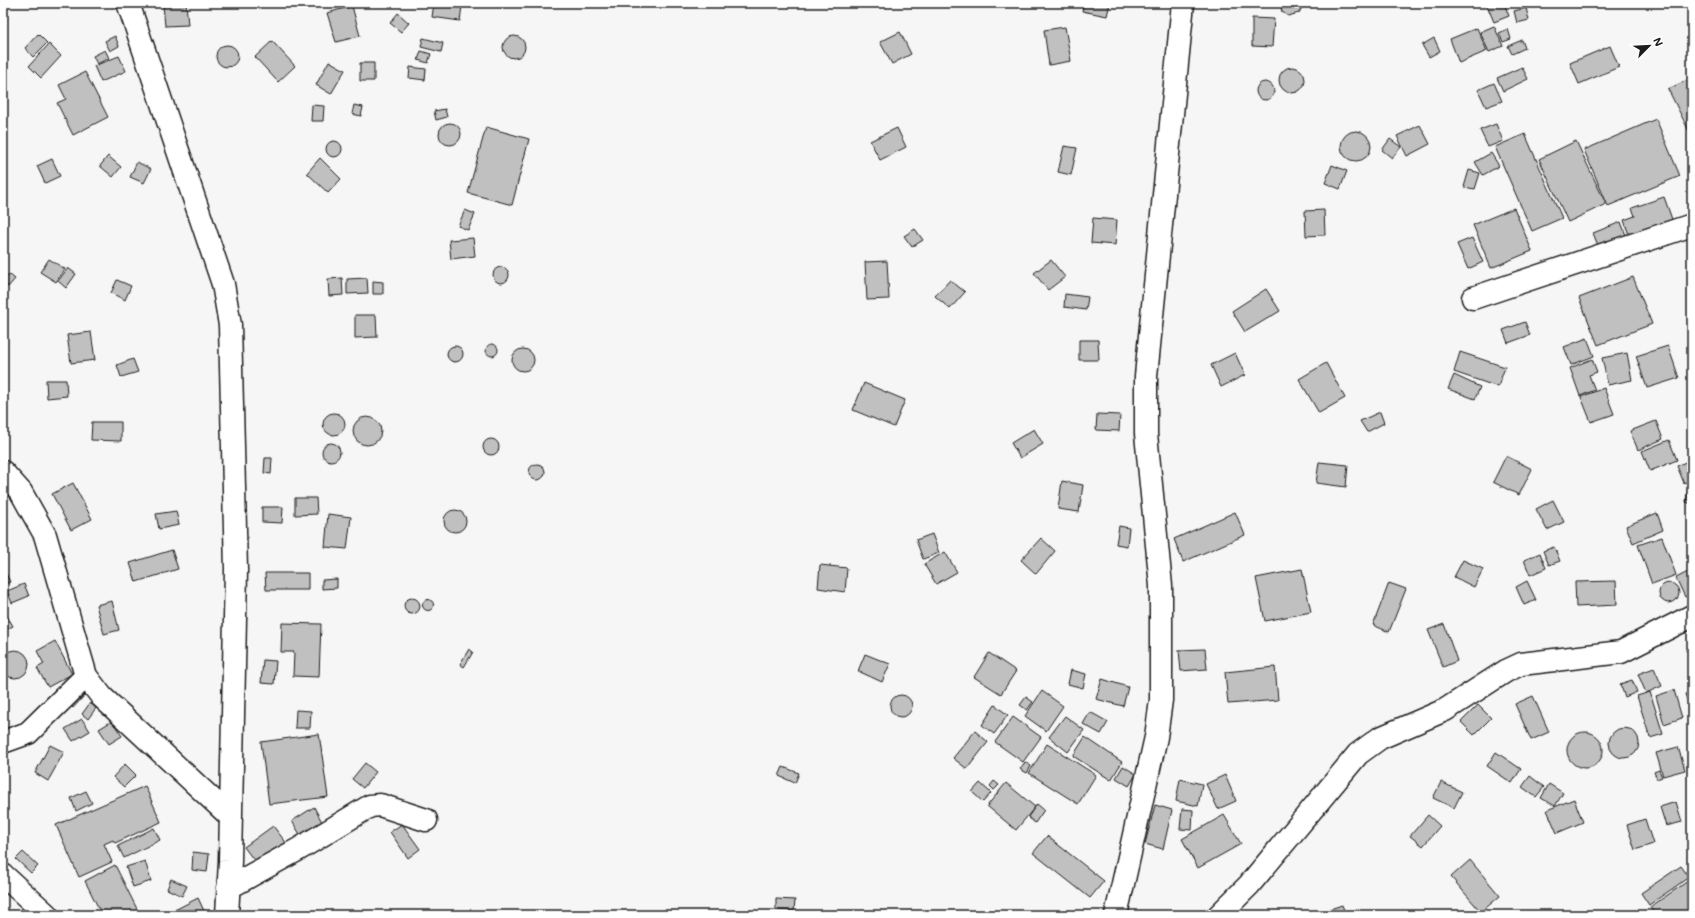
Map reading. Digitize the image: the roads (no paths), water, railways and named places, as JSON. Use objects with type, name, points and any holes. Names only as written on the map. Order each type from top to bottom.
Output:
[{"type":"street","points":[[128,3],[223,284],[230,325],[236,570],[231,817],[227,915]]},
{"type":"street","points":[[1116,915],[1156,737],[1162,700],[1161,586],[1146,434],[1146,376],[1184,3]]},
{"type":"street","points":[[1474,298],[1692,225]]},
{"type":"street","points":[[3,472],[21,492],[45,535],[86,676],[102,697],[231,817]]},
{"type":"street","points":[[1219,915],[1249,885],[1358,754],[1380,738],[1446,710],[1506,671],[1522,664],[1621,652],[1692,616]]},
{"type":"street","points":[[3,742],[28,733],[86,676]]},
{"type":"street","points":[[228,888],[299,849],[370,806],[380,805],[426,820]]},
{"type":"street","points":[[3,875],[47,915]]}]
